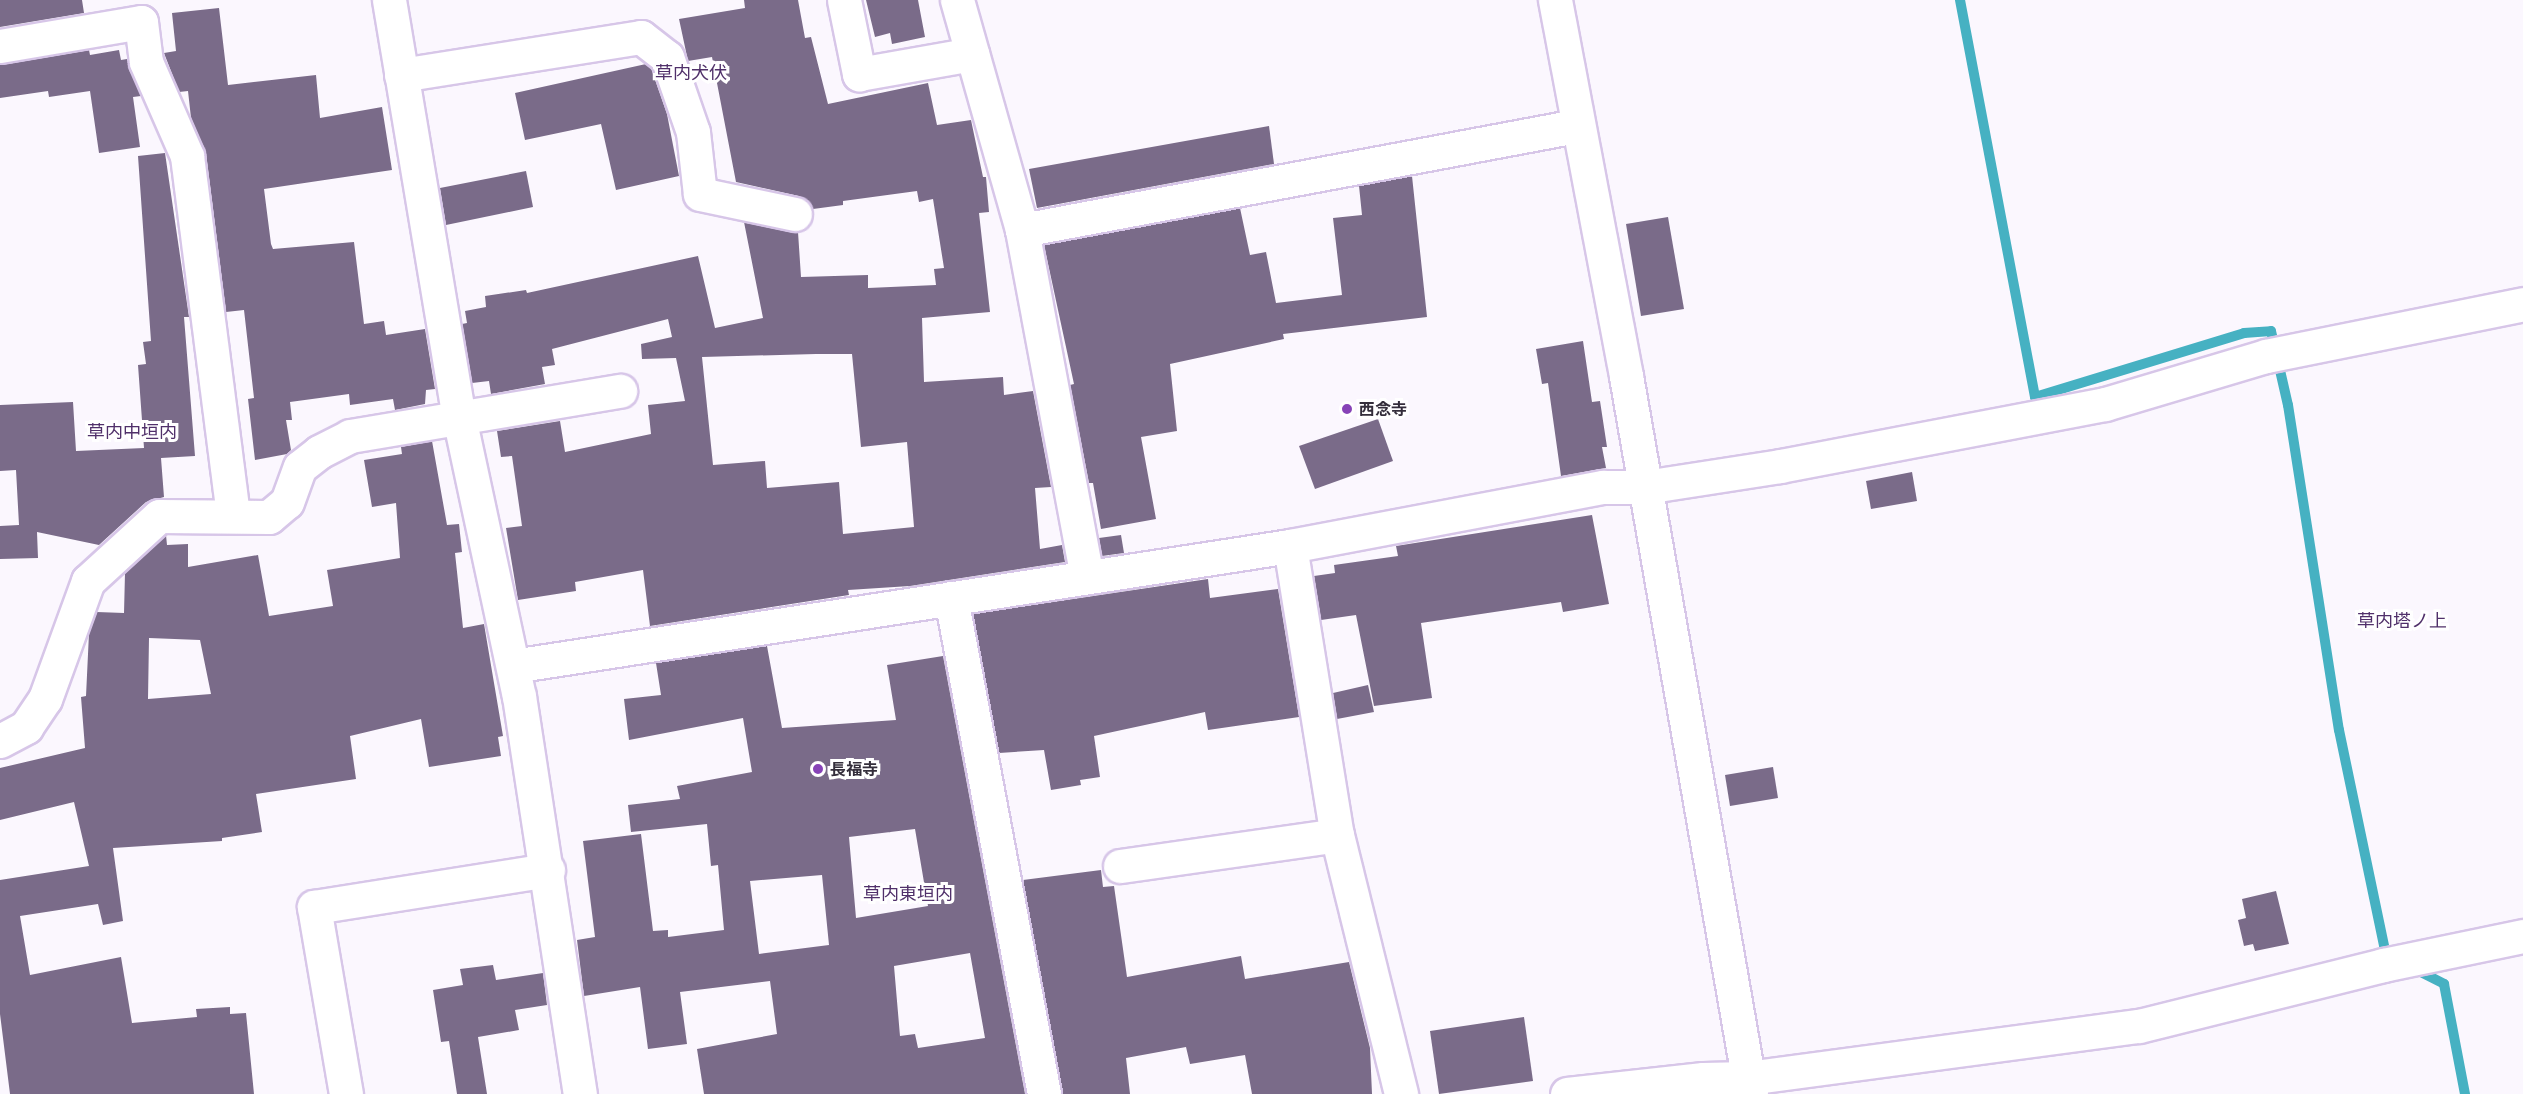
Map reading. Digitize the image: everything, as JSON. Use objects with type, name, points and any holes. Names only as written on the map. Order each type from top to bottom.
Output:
[{"type":"street","points":[[388,0],[459,417],[513,666],[548,870],[580,1094]]},
{"type":"street","points":[[844,0],[859,74],[972,54]]},
{"type":"street","points":[[957,0],[1022,230],[1087,576]]},
{"type":"street","points":[[1555,0],[1750,1086]]},
{"type":"street","points":[[0,46],[141,22],[146,62],[187,156],[233,514]]},
{"type":"street","points":[[401,75],[641,37],[667,57],[693,132],[700,194],[795,214]]},
{"type":"street","points":[[1022,230],[1576,126]]},
{"type":"street","points":[[513,666],[1290,546],[1543,497],[1603,487],[1644,487],[2105,404],[2266,356],[2523,304]]},
{"type":"street","points":[[0,741],[26,727],[45,699],[88,581],[159,516],[233,514],[269,517],[287,502],[300,467],[319,452],[350,436],[620,391]]},
{"type":"street","points":[[1290,546],[1337,835],[1401,1094]]},
{"type":"street","points":[[951,598],[1044,1094]]},
{"type":"street","points":[[1120,866],[1337,835]]},
{"type":"street","points":[[346,1094],[314,907],[548,870]]},
{"type":"street","points":[[1567,1094],[1703,1079],[1750,1086],[2139,1026],[2383,965],[2523,936]]},
{"type":"building","points":[[0,0],[82,0],[84,13],[0,27]]},
{"type":"building","points":[[744,0],[798,0],[805,38],[811,37],[828,104],[928,83],[937,125],[971,120],[983,177],[986,177],[989,212],[979,213],[990,312],[922,318],[924,382],[1003,377],[1004,395],[1033,391],[1051,487],[1035,488],[1040,549],[1062,545],[1065,562],[910,586],[848,590],[849,595],[650,626],[643,570],[575,582],[576,591],[518,600],[506,528],[522,526],[512,456],[501,457],[497,431],[560,421],[565,452],[651,434],[648,405],[685,401],[676,358],[642,359],[641,344],[672,337],[668,319],[552,349],[555,365],[542,367],[545,384],[491,394],[489,381],[472,383],[462,324],[467,323],[465,311],[486,307],[485,296],[526,290],[527,293],[698,256],[715,328],[763,318],[744,222],[798,232],[801,277],[868,275],[868,288],[936,285],[934,269],[944,268],[933,199],[919,202],[917,191],[843,201],[843,205],[813,209],[799,196],[736,182],[712,57],[688,61],[679,19],[745,8]],"holes":[[[852,354],[861,447],[907,442],[914,527],[843,534],[839,482],[767,488],[765,461],[713,465],[702,357]]]},
{"type":"building","points":[[866,0],[918,0],[925,37],[892,44],[890,33],[875,37]]},
{"type":"building","points":[[219,8],[228,85],[316,75],[320,118],[382,107],[392,170],[264,189],[271,244],[273,249],[354,242],[364,324],[384,321],[386,335],[425,329],[435,389],[426,390],[425,404],[395,410],[393,399],[350,405],[349,394],[290,402],[292,420],[286,420],[291,450],[287,454],[255,460],[248,399],[254,398],[244,310],[226,312],[206,153],[191,118],[188,91],[179,92],[164,53],[176,51],[172,13]]},
{"type":"building","points":[[89,50],[90,55],[119,50],[121,60],[127,59],[141,96],[133,97],[140,147],[99,153],[90,91],[49,97],[48,91],[0,98],[0,64]]},
{"type":"building","points":[[646,64],[651,68],[667,114],[679,176],[616,190],[601,124],[525,140],[515,93]]},
{"type":"building","points":[[1269,126],[1274,164],[1037,208],[1029,169]]},
{"type":"building","points":[[165,153],[189,317],[184,317],[195,456],[161,458],[164,497],[146,502],[99,545],[37,532],[38,558],[0,559],[0,526],[19,525],[16,470],[0,471],[0,405],[73,402],[76,451],[144,448],[138,365],[146,364],[143,342],[151,341],[138,156]]},
{"type":"building","points":[[526,171],[533,207],[446,225],[440,188]]},
{"type":"building","points":[[1412,176],[1427,317],[1283,334],[1284,339],[1170,364],[1177,431],[1141,437],[1156,519],[1101,529],[1093,483],[1089,483],[1070,385],[1074,384],[1044,245],[1240,208],[1250,255],[1266,252],[1276,303],[1342,295],[1333,218],[1362,215],[1359,186]]},
{"type":"building","points":[[1668,217],[1684,309],[1641,316],[1626,224]]},
{"type":"building","points":[[1583,341],[1592,402],[1600,401],[1607,447],[1602,447],[1606,468],[1561,476],[1548,383],[1542,384],[1536,349]]},
{"type":"building","points":[[1378,419],[1393,461],[1315,489],[1299,446]]},
{"type":"building","points":[[432,441],[447,525],[459,524],[462,552],[455,553],[463,628],[484,624],[503,736],[498,737],[501,756],[429,767],[421,719],[350,736],[356,779],[256,794],[262,832],[222,838],[222,841],[113,848],[123,921],[103,925],[98,904],[20,916],[30,975],[121,957],[132,1023],[197,1017],[196,1009],[230,1007],[230,1014],[246,1013],[254,1094],[10,1094],[0,1014],[0,880],[89,866],[74,802],[0,820],[0,768],[85,748],[81,697],[86,696],[89,633],[97,612],[124,613],[125,573],[166,535],[167,545],[188,544],[188,567],[258,555],[269,616],[333,606],[327,570],[400,558],[396,503],[372,507],[364,460],[402,454],[401,447]],"holes":[[[149,638],[200,640],[211,694],[148,699]]]},
{"type":"building","points":[[1912,472],[1917,501],[1871,509],[1866,481]]},
{"type":"building","points":[[1592,515],[1609,604],[1563,612],[1561,602],[1421,623],[1432,698],[1374,706],[1356,615],[1321,620],[1314,576],[1335,573],[1334,565],[1398,556],[1396,546]]},
{"type":"building","points":[[1121,535],[1124,553],[1102,556],[1099,538]]},
{"type":"building","points":[[1208,579],[1210,598],[1278,589],[1299,717],[1208,730],[1205,712],[1094,736],[1100,777],[1080,780],[1081,785],[1051,790],[1044,750],[999,753],[973,614]]},
{"type":"building","points":[[767,646],[782,728],[896,720],[887,665],[943,656],[1025,1094],[704,1094],[697,1049],[777,1034],[770,981],[680,992],[687,1044],[648,1049],[640,987],[584,996],[577,940],[595,937],[583,841],[641,834],[653,931],[668,930],[668,937],[724,930],[718,865],[711,866],[707,824],[631,832],[628,805],[680,799],[677,786],[752,772],[743,718],[629,740],[624,699],[661,695],[656,663]],"holes":[[[915,829],[928,906],[856,918],[849,837]],[[822,875],[829,945],[759,954],[750,881]],[[970,953],[985,1038],[918,1048],[915,1034],[900,1036],[894,966]]]},
{"type":"building","points":[[1368,685],[1374,712],[1337,719],[1333,693]]},
{"type":"building","points":[[1773,767],[1778,798],[1730,806],[1725,775]]},
{"type":"building","points":[[1101,870],[1103,887],[1114,886],[1127,977],[1241,956],[1245,979],[1349,962],[1370,1048],[1372,1094],[1252,1094],[1245,1055],[1190,1064],[1186,1047],[1126,1058],[1130,1094],[1062,1094],[1023,880]]},
{"type":"building","points":[[2276,891],[2289,944],[2255,951],[2253,944],[2244,946],[2238,920],[2246,918],[2242,899]]},
{"type":"building","points":[[493,965],[496,980],[543,973],[547,1005],[515,1010],[519,1030],[478,1037],[487,1094],[457,1094],[449,1041],[441,1042],[433,990],[463,985],[460,969]]},
{"type":"building","points":[[1524,1017],[1533,1081],[1439,1094],[1430,1031]]},
{"type":"waterway","points":[[1960,0],[2035,397],[2244,333],[2271,331],[2288,405],[2339,730],[2386,954],[2391,957]]},
{"type":"waterway","points":[[2413,968],[2444,984],[2465,1094]]},
{"type":"place","name":"西念寺","points":[[1347,409]]},
{"type":"place","name":"長福寺","points":[[818,769]]},
{"type":"district","name":"草内犬伏","points":[[691,73]]},
{"type":"district","name":"草内中垣内","points":[[132,432]]},
{"type":"district","name":"草内塔ノ上","points":[[2402,621]]},
{"type":"district","name":"草内東垣内","points":[[908,894]]}]
